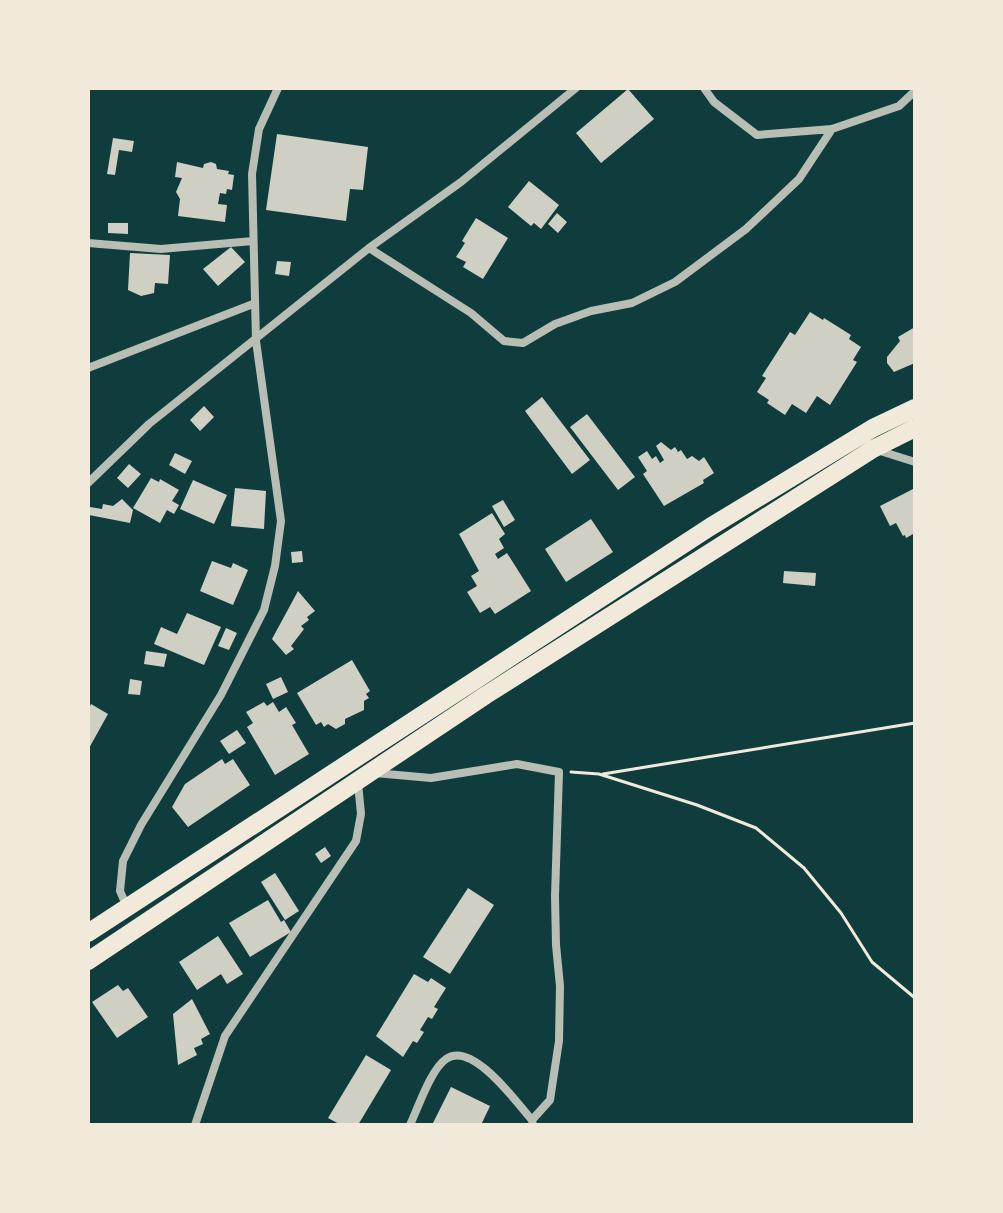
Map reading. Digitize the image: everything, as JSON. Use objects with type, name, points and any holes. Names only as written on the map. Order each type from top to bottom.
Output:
[{"type":"highway","points":[[88,933],[722,519],[873,428],[915,408]]},
{"type":"highway","points":[[88,961],[362,776],[873,449],[915,428]]},
{"type":"highway","points":[[327,777],[338,793]]},
{"type":"highway","points":[[269,813],[280,830]]},
{"type":"street","points":[[127,907],[120,891],[123,861],[141,825],[221,695],[264,610],[275,566],[281,521],[256,341],[252,174],[259,129],[278,88]]},
{"type":"street","points":[[88,483],[149,424],[369,248],[461,182],[576,88]]},
{"type":"street","points":[[704,88],[714,102],[757,135],[832,129],[899,106],[915,91]]},
{"type":"street","points":[[369,248],[471,313],[504,341],[523,343],[555,324],[591,311],[632,303],[675,282],[746,229],[799,179],[832,129]]},
{"type":"street","points":[[88,243],[161,249],[253,241]]},
{"type":"street","points":[[88,368],[253,304]]},
{"type":"street","points":[[873,449],[915,462]]},
{"type":"street","points":[[195,1125],[225,1036],[356,841],[361,814],[362,776],[431,778],[517,764],[559,772],[555,896],[560,1029],[550,1100],[533,1122],[491,1073],[471,1058],[455,1056],[446,1058],[435,1073],[410,1125]]},
{"type":"path","points":[[559,772],[599,774],[915,723]]},
{"type":"path","points":[[599,774],[697,805],[756,828],[804,868],[841,913],[872,962],[915,998]]},
{"type":"building","points":[[628,89],[654,119],[601,163],[576,133]]},
{"type":"building","points":[[277,134],[368,147],[363,190],[350,189],[346,221],[266,210]]},
{"type":"building","points":[[113,138],[134,141],[132,152],[119,150],[115,175],[107,174]]},
{"type":"building","points":[[177,162],[203,168],[204,164],[211,162],[216,164],[217,169],[234,175],[232,190],[227,189],[226,194],[220,193],[218,204],[227,205],[225,222],[178,216],[180,199],[176,192],[182,178],[175,177]]},
{"type":"building","points":[[529,181],[559,205],[541,229],[534,223],[531,226],[508,207]]},
{"type":"building","points":[[557,213],[567,222],[558,233],[548,224]]},
{"type":"building","points":[[476,218],[508,238],[483,279],[463,267],[466,262],[456,257]]},
{"type":"building","points":[[108,223],[128,223],[128,234],[108,233]]},
{"type":"building","points":[[231,247],[245,262],[218,286],[203,269]]},
{"type":"building","points":[[130,253],[170,255],[168,284],[155,283],[154,293],[141,296],[128,290]]},
{"type":"building","points":[[277,261],[291,262],[289,276],[275,274]]},
{"type":"building","points":[[810,312],[851,335],[849,339],[861,347],[853,360],[857,362],[830,405],[817,396],[806,413],[792,404],[785,415],[757,392],[766,378],[762,376],[790,332],[795,335]]},
{"type":"building","points":[[915,327],[915,363],[894,372],[887,363],[887,357],[900,341],[898,337]]},
{"type":"building","points":[[542,397],[590,460],[572,474],[525,411]]},
{"type":"building","points":[[204,406],[214,417],[200,431],[190,420]]},
{"type":"building","points":[[587,414],[635,477],[618,490],[570,427]]},
{"type":"building","points":[[661,442],[671,450],[675,447],[678,452],[681,450],[687,459],[692,456],[699,461],[704,457],[714,473],[703,480],[704,483],[664,506],[643,474],[647,471],[638,457],[647,451],[652,459],[656,456],[660,463],[664,460],[656,446]]},
{"type":"building","points":[[175,453],[192,461],[185,474],[169,465]]},
{"type":"building","points":[[129,464],[141,474],[128,488],[117,478]]},
{"type":"building","points":[[151,478],[159,482],[160,479],[179,490],[172,501],[179,505],[174,514],[167,510],[160,523],[133,508]]},
{"type":"building","points":[[193,480],[227,495],[214,524],[180,509]]},
{"type":"building","points":[[235,488],[266,491],[264,529],[231,526]]},
{"type":"building","points":[[915,488],[915,533],[906,538],[896,523],[890,526],[880,506]]},
{"type":"building","points":[[122,499],[133,510],[130,523],[89,515],[90,507],[102,509],[103,504],[113,506]]},
{"type":"building","points":[[503,500],[515,520],[504,527],[492,506]]},
{"type":"building","points":[[492,513],[505,534],[499,539],[504,548],[495,554],[498,559],[507,553],[531,591],[495,614],[490,607],[480,613],[467,592],[477,586],[471,576],[479,571],[459,534]]},
{"type":"building","points":[[591,519],[613,552],[566,582],[545,549]]},
{"type":"building","points":[[302,551],[303,562],[292,563],[291,552]]},
{"type":"building","points":[[212,561],[231,568],[233,563],[248,570],[233,605],[200,591]]},
{"type":"building","points":[[784,571],[816,573],[815,586],[783,583]]},
{"type":"building","points":[[298,591],[315,611],[301,626],[304,629],[291,646],[294,649],[286,655],[272,639]]},
{"type":"building","points":[[187,613],[221,627],[204,665],[154,644],[161,627],[177,634]]},
{"type":"building","points":[[226,628],[237,633],[229,650],[218,646]]},
{"type":"building","points":[[146,651],[167,654],[164,667],[144,664]]},
{"type":"building","points":[[352,660],[370,691],[366,694],[369,698],[364,701],[364,710],[345,719],[345,724],[336,729],[328,724],[324,727],[321,722],[316,725],[297,693]]},
{"type":"building","points":[[281,677],[288,692],[273,699],[266,684]]},
{"type":"building","points":[[130,679],[142,681],[140,695],[128,694]]},
{"type":"building","points":[[264,702],[267,706],[273,702],[279,712],[286,707],[296,723],[292,725],[309,754],[275,775],[247,727],[253,723],[246,712]]},
{"type":"building","points":[[91,704],[108,714],[88,750],[88,710]]},
{"type":"building","points":[[237,730],[246,743],[229,754],[220,741]]},
{"type":"building","points":[[222,759],[225,764],[233,759],[250,785],[188,827],[172,807],[185,784]]},
{"type":"building","points":[[325,847],[331,856],[321,863],[315,854]]},
{"type":"building","points":[[275,873],[299,911],[285,920],[261,882]]},
{"type":"building","points":[[468,888],[494,905],[450,974],[423,957]]},
{"type":"building","points":[[268,900],[291,932],[250,957],[229,923]]},
{"type":"building","points":[[218,936],[243,974],[227,984],[221,974],[197,990],[179,962]]},
{"type":"building","points":[[414,974],[428,982],[431,978],[446,988],[434,1007],[438,1009],[432,1019],[428,1017],[420,1030],[424,1032],[417,1043],[413,1041],[403,1057],[376,1036]]},
{"type":"building","points":[[118,985],[123,991],[128,988],[148,1017],[117,1038],[92,1002]]},
{"type":"building","points":[[192,999],[210,1034],[201,1039],[203,1044],[194,1048],[197,1055],[178,1065],[173,1014]]},
{"type":"building","points":[[366,1055],[391,1070],[358,1125],[341,1125],[328,1118]]},
{"type":"building","points":[[451,1087],[490,1106],[481,1125],[432,1125]]}]
